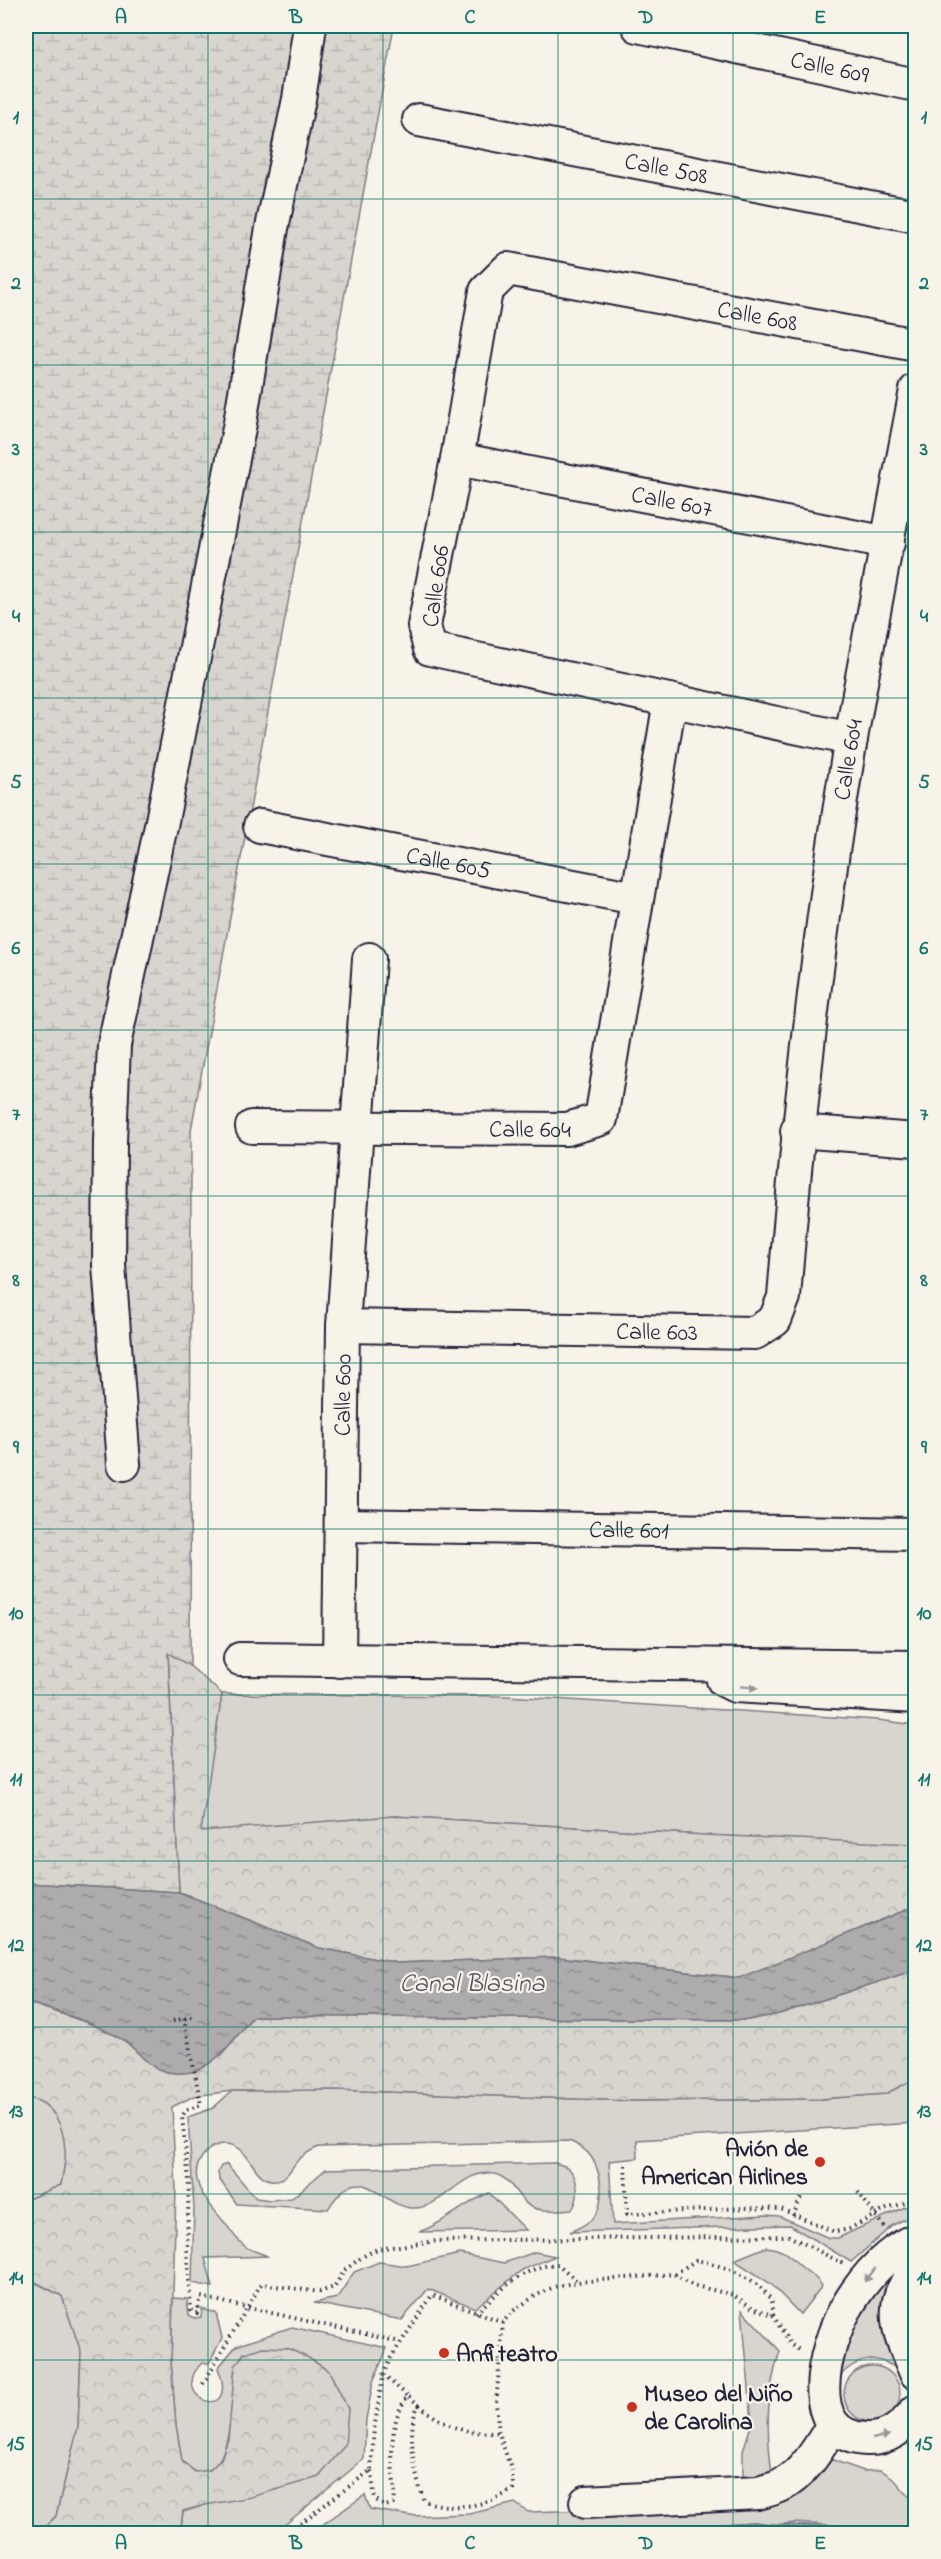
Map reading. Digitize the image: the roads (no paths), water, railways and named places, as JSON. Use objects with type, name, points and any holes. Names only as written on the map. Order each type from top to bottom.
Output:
[{"type":"street","points":[[124,1464],[109,1265],[110,1141],[114,1044],[161,826],[240,423],[272,228],[299,99],[310,26]]},
{"type":"street","name":"Calle 609","points":[[638,26],[915,85]]},
{"type":"street","name":"Calle 508","points":[[419,120],[915,216]]},
{"type":"street","name":"Calle 606","points":[[599,285],[508,269],[486,291],[457,459],[424,626],[430,649],[851,740]]},
{"type":"street","name":"Calle 608","points":[[599,285],[915,345]]},
{"type":"street","name":"Calle 604","points":[[797,1131],[826,901],[851,740],[915,390]]},
{"type":"street","name":"Calle 607","points":[[457,459],[888,543]]},
{"type":"street","name":"Calle 604","points":[[355,1129],[567,1129],[601,1119],[670,700]]},
{"type":"street","name":"Calle 605","points":[[260,826],[636,898]]},
{"type":"street","name":"Calle 600","points":[[339,1661],[343,1326],[355,1129],[369,959]]},
{"type":"street","points":[[252,1127],[355,1129]]},
{"type":"street","points":[[797,1131],[915,1140]]},
{"type":"street","name":"Calle 603","points":[[343,1326],[755,1333],[775,1320],[784,1297],[797,1131]]},
{"type":"street","name":"Calle 601","points":[[341,1525],[915,1534]]},
{"type":"street","points":[[240,1659],[915,1667]]},
{"type":"street","points":[[695,1665],[735,1686],[915,1697]]},
{"type":"street","points":[[915,2373],[898,2330],[897,2312],[911,2257],[883,2259],[868,2276],[845,2310],[831,2340],[824,2369],[823,2395],[833,2425],[845,2434],[859,2439],[876,2439],[894,2433],[915,2411]]},
{"type":"street","points":[[586,2502],[758,2493],[781,2486],[800,2471],[818,2449],[833,2425]]},
{"type":"water","name":"Canal Blasina","points":[[26,1883],[179,1892],[319,1948],[397,1963],[558,1957],[739,1978],[906,1910],[915,1903],[915,1970],[779,2014],[748,2020],[253,2016],[224,2051],[202,2068],[189,2073],[174,2073],[154,2067],[127,2043],[100,2028],[26,2002]]},
{"type":"water","points":[[754,2522],[885,2531],[884,2534],[593,2533],[605,2529],[636,2530]]},
{"type":"place","name":"Avión de American Airlines","points":[[820,2162]]},
{"type":"place","name":"Anfiteatro","points":[[444,2353]]},
{"type":"place","name":"Museo del Niño de Carolina","points":[[632,2407]]}]
